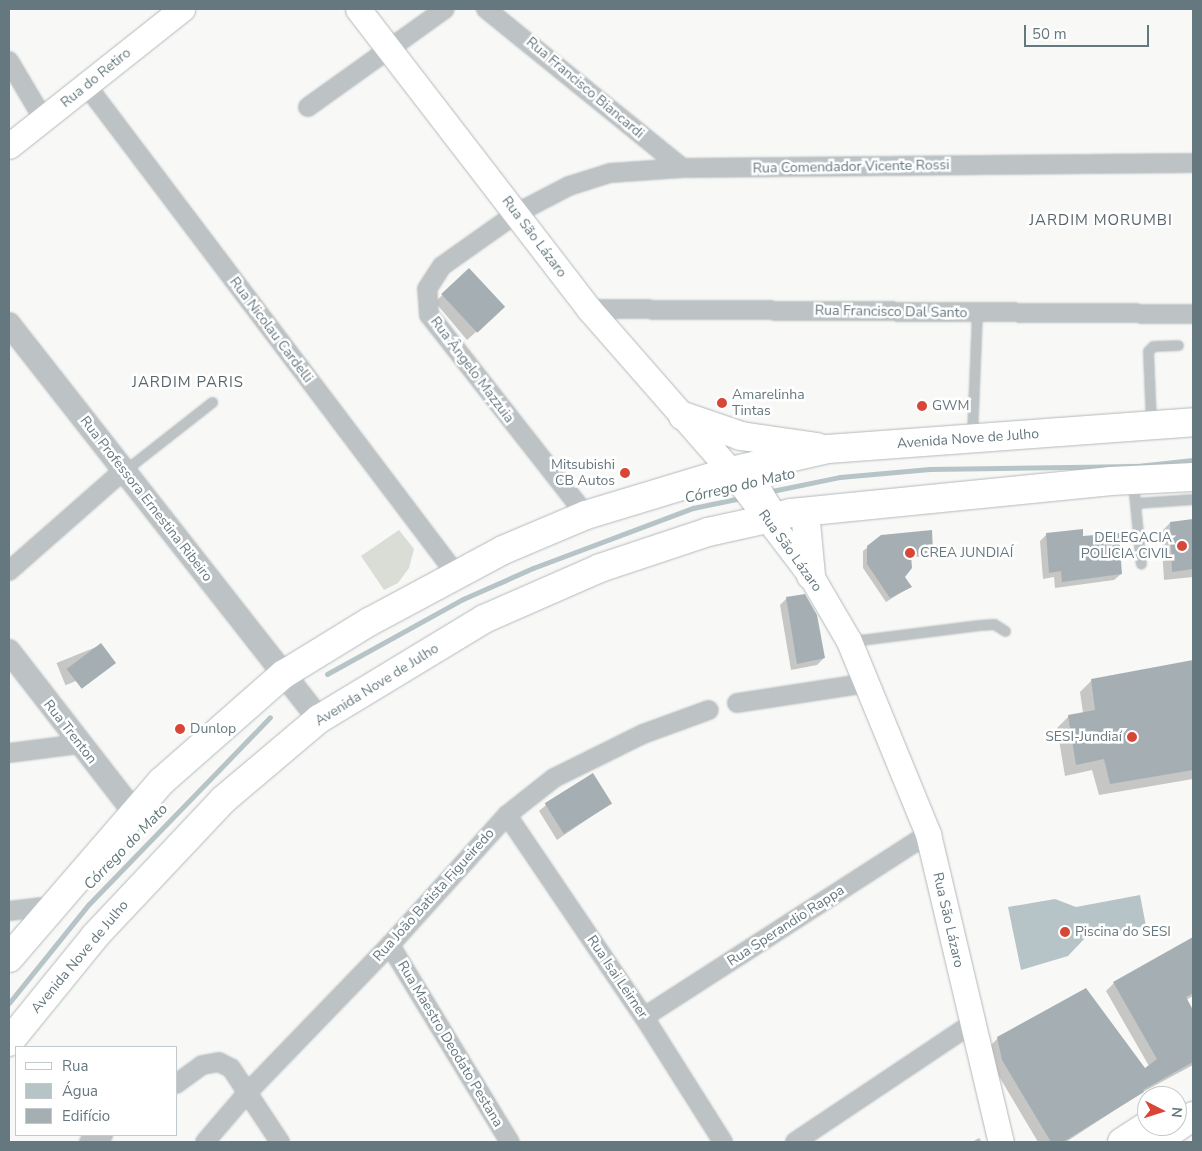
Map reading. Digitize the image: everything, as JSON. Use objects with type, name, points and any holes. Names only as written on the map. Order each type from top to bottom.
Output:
[{"type":"main road","name":"Rua do Retiro","points":[[9,146],[182,9]]},
{"type":"main road","name":"Rua São Lázaro","points":[[358,9],[390,48],[589,309],[752,492],[811,576],[849,641],[868,683],[928,834],[1001,1142]]},
{"type":"main road","points":[[683,416],[741,436],[828,449]]},
{"type":"main road","name":"Avenida Nove de Julho","points":[[9,1042],[95,936],[222,800],[313,712],[484,619],[600,568],[708,532],[752,492],[828,449],[1193,422]]},
{"type":"main road","name":"Avenida Nove de Julho","points":[[9,958],[51,906],[134,811],[199,746],[288,679],[456,574],[586,515],[752,492],[805,512],[1187,488]]},
{"type":"main road","points":[[805,512],[811,576]]},
{"type":"main road","points":[[1122,1142],[1161,1136]]},
{"type":"street","points":[[308,107],[446,9]]},
{"type":"street","name":"Rua Francisco Biancardi","points":[[486,9],[682,168]]},
{"type":"street","points":[[9,61],[44,120]]},
{"type":"street","name":"Rua Nicolau Cardelli","points":[[87,86],[456,574]]},
{"type":"street","name":"Rua Comendador Vicente Rossi","points":[[517,213],[569,186],[610,173],[682,168],[1193,163]]},
{"type":"street","name":"Rua Ângelo Mazzuia","points":[[517,213],[442,266],[427,289],[429,315],[586,515]]},
{"type":"street","name":"Rua Francisco Dal Santo","points":[[589,309],[1193,314]]},
{"type":"street","name":"Rua Professora Ernestina Ribeiro","points":[[9,324],[313,712]]},
{"type":"street","points":[[9,571],[123,471]]},
{"type":"street","name":"Rua Trenton","points":[[9,651],[79,744],[134,811]]},
{"type":"street","points":[[737,703],[868,683]]},
{"type":"street","name":"Rua João Batista Figueiredo","points":[[206,1142],[248,1092],[390,945],[507,815],[554,778],[571,769],[643,734],[709,710]]},
{"type":"street","points":[[9,753],[79,744]]},
{"type":"street","name":"Rua Isai Leirner","points":[[507,815],[644,1018],[723,1142]]},
{"type":"street","name":"Rua Sperandio Rappa","points":[[644,1018],[928,834]]},
{"type":"street","points":[[9,911],[51,906]]},
{"type":"street","name":"Rua Maestro Deodato Pestana","points":[[390,945],[510,1142]]},
{"type":"street","points":[[795,1142],[973,1023]]},
{"type":"street","points":[[178,1083],[202,1065],[219,1062],[231,1068],[280,1142]]},
{"type":"street","points":[[89,1142],[101,1136]]},
{"type":"lane","points":[[972,439],[977,313]]},
{"type":"lane","points":[[1151,426],[1148,351],[1153,346],[1178,344]]},
{"type":"lane","points":[[123,471],[212,402]]},
{"type":"lane","points":[[1134,492],[1141,564]]},
{"type":"lane","points":[[849,641],[979,624],[994,624],[1005,631]]},
{"type":"shaded area","points":[[399,530],[414,549],[409,568],[398,583],[384,590],[361,556]]},
{"type":"water","name":"Piscina do SESI","points":[[1140,895],[1146,926],[1086,937],[1068,956],[1021,970],[1008,907],[1055,899],[1076,907]]},
{"type":"building","points":[[469,268],[505,307],[477,333],[441,294]]},
{"type":"building","name":"DELEGACIA POLICIA CIVIL","points":[[1193,519],[1193,569],[1172,572],[1170,522]]},
{"type":"building","points":[[1083,529],[1083,536],[1119,533],[1122,574],[1062,582],[1061,571],[1049,573],[1046,533]]},
{"type":"building","points":[[932,530],[933,552],[911,555],[912,568],[905,577],[912,587],[890,598],[867,564],[867,546],[881,535]]},
{"type":"building","points":[[805,594],[817,615],[825,658],[797,664],[786,597]]},
{"type":"building","points":[[101,643],[116,663],[82,689],[67,669]]},
{"type":"building","name":"SESI-Jundiaí","points":[[1193,660],[1193,770],[1110,784],[1104,759],[1076,765],[1068,715],[1095,710],[1091,679]]},
{"type":"building","points":[[593,773],[612,804],[564,834],[545,803]]},
{"type":"building","points":[[1193,937],[1193,993],[1186,997],[1193,1010],[1193,1062],[1150,1086],[1137,1086],[1137,1096],[1063,1142],[1051,1142],[1002,1060],[997,1037],[1086,988],[1145,1068],[1157,1059],[1113,982]]},
{"type":"waterway","name":"Córrego do Mato","points":[[767,492],[840,477],[930,469],[1138,466],[1193,460]]},
{"type":"waterway","name":"Córrego do Mato","points":[[327,674],[463,599],[533,568],[693,508],[741,498]]},
{"type":"waterway","name":"Córrego do Mato","points":[[9,1003],[89,904],[270,717]]},
{"type":"place","name":"Amarelinha Tintas","points":[[722,403]]},
{"type":"place","name":"GWM","points":[[922,406]]},
{"type":"place","name":"Mitsubishi CB Autos","points":[[625,473]]},
{"type":"place","name":"DELEGACIA POLICIA CIVIL","points":[[1182,546]]},
{"type":"place","name":"CREA JUNDIAÍ","points":[[910,553]]},
{"type":"place","name":"Dunlop","points":[[180,729]]},
{"type":"place","name":"SESI-Jundiaí","points":[[1132,737]]},
{"type":"place","name":"Piscina do SESI","points":[[1065,932]]},
{"type":"district","name":"JARDIM MORUMBI","points":[[1101,221]]},
{"type":"district","name":"JARDIM PARIS","points":[[188,383]]}]
